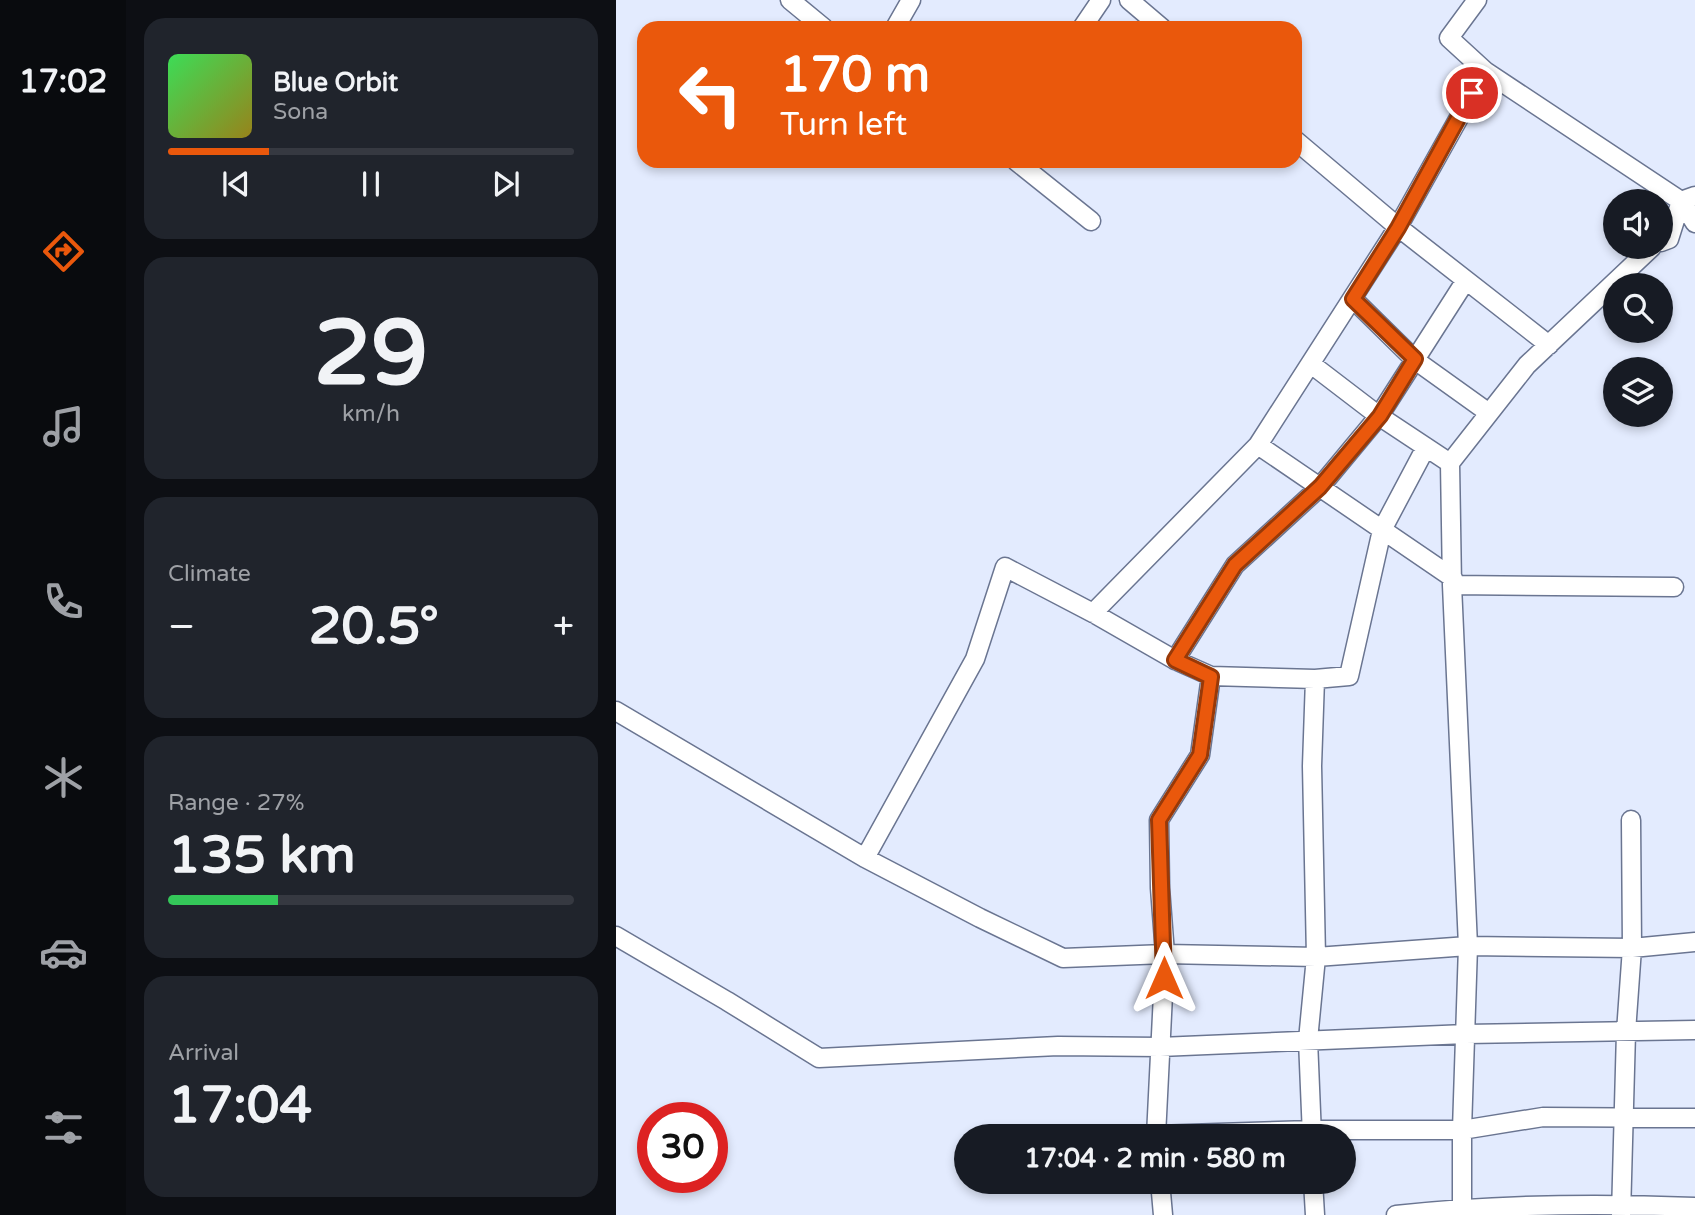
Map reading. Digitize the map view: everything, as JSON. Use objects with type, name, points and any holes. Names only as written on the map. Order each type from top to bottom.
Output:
[{"type":"street","points":[[790,0],[816,21]]},
{"type":"street","points":[[898,21],[912,0]]},
{"type":"street","points":[[1087,21],[1101,0]]},
{"type":"street","points":[[1129,0],[1154,21]]},
{"type":"street","points":[[1477,0],[1449,38],[1485,71],[1688,198],[1695,223]]},
{"type":"street","points":[[1093,613],[1258,445],[1398,228],[1485,71]]},
{"type":"street","points":[[1302,146],[1398,228],[1549,345]]},
{"type":"street","points":[[1025,168],[1091,221]]},
{"type":"street","points":[[1673,230],[1688,198]]},
{"type":"street","points":[[1462,1212],[1468,946],[1452,582],[1450,463],[1527,365],[1639,259]]},
{"type":"street","points":[[1175,660],[1235,565],[1320,487],[1380,416],[1466,280]]},
{"type":"street","points":[[1353,299],[1415,359],[1489,413]]},
{"type":"street","points":[[1311,364],[1380,416],[1450,463]]},
{"type":"street","points":[[1258,445],[1452,582],[1674,587]]},
{"type":"street","points":[[865,858],[975,659],[1005,567],[1211,677],[1315,679],[1349,676],[1382,530],[1426,447]]},
{"type":"street","points":[[1156,1124],[1165,954],[1159,820],[1200,755],[1211,677]]},
{"type":"street","points":[[1311,1124],[1308,1040],[1316,957],[1312,766],[1315,679]]},
{"type":"street","points":[[616,711],[865,858],[1063,958],[1165,954],[1316,957],[1468,946],[1632,948],[1695,942]]},
{"type":"street","points":[[1621,1209],[1626,1032],[1632,948],[1631,820]]},
{"type":"street","points":[[616,936],[819,1058],[1058,1046],[1160,1047],[1466,1034],[1695,1030]]},
{"type":"street","points":[[1356,1132],[1462,1130],[1543,1118],[1695,1118]]},
{"type":"street","points":[[1161,1194],[1163,1215]]},
{"type":"street","points":[[1314,1194],[1315,1215]]},
{"type":"street","points":[[1396,1215],[1695,1207]]},
{"type":"route","points":[[1164,978],[1159,820],[1200,755],[1211,677],[1175,660],[1235,565],[1320,487],[1380,416],[1415,359],[1353,299],[1398,228],[1472,93]]}]
